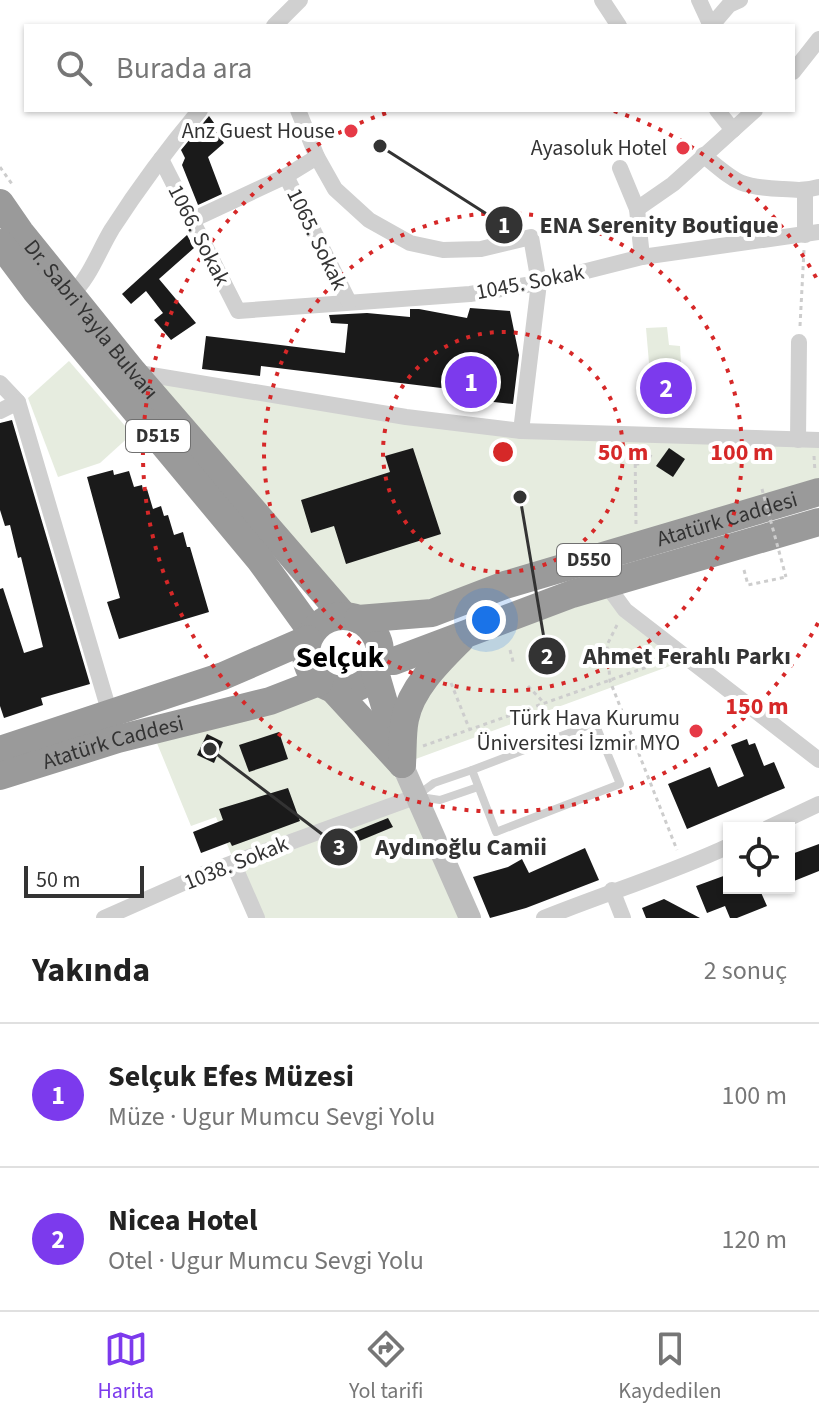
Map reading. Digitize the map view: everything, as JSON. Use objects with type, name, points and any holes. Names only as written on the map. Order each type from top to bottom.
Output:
[{"type":"highway","name":"Dr. Sabri Yayla Bulvarı","points":[[0,203],[70,296],[133,372],[308,578],[351,617]]},
{"type":"highway","name":"Dr. Sabri Yayla Bulvarı","points":[[0,243],[35,290],[260,560],[310,635]]},
{"type":"highway","name":"Atatürk Caddesi","points":[[351,617],[432,613],[505,585],[817,488]]},
{"type":"highway","name":"Atatürk Caddesi","points":[[378,667],[606,584],[819,522]]},
{"type":"highway","points":[[351,617],[369,626],[377,636],[380,648],[378,667],[410,756],[326,685],[307,662],[310,635],[326,620],[351,617]]},
{"type":"highway","name":"Atatürk Caddesi","points":[[1,752],[223,676],[310,635]]},
{"type":"highway","points":[[410,756],[405,716],[420,687],[442,658],[466,635]]},
{"type":"highway","points":[[326,685],[357,688],[378,667]]},
{"type":"highway","name":"Atatürk Caddesi","points":[[1,752],[118,739],[326,685]]},
{"type":"street","points":[[276,24],[300,0]]},
{"type":"street","points":[[602,0],[618,24]]},
{"type":"street","points":[[699,0],[710,24]]},
{"type":"street","points":[[713,24],[729,5],[740,0]]},
{"type":"street","points":[[795,69],[819,39]]},
{"type":"street","points":[[70,296],[82,285],[111,231],[161,159],[198,112]]},
{"type":"street","points":[[299,112],[317,157],[335,189],[369,220],[410,243],[443,250],[481,249],[531,237],[539,283],[521,431]]},
{"type":"street","points":[[719,112],[733,130]]},
{"type":"street","points":[[637,209],[673,184],[753,112]]},
{"type":"street","points":[[703,155],[731,178],[748,187],[812,189],[812,234]]},
{"type":"street","points":[[192,220],[286,176],[317,157]]},
{"type":"street","name":"1066. Sokak","points":[[161,159],[238,311]]},
{"type":"street","points":[[620,168],[637,209],[642,257]]},
{"type":"street","name":"1065. Sokak","points":[[286,176],[349,302]]},
{"type":"street","name":"1045. Sokak","points":[[238,311],[470,294],[539,283],[642,257],[812,234]]},
{"type":"street","points":[[133,372],[406,417],[521,431],[810,440],[799,342]]},
{"type":"street","points":[[0,383],[18,402],[110,714]]},
{"type":"street","points":[[0,411],[18,402]]},
{"type":"street","points":[[606,584],[625,610],[819,760]]},
{"type":"street","points":[[410,756],[415,797],[470,918]]},
{"type":"street","name":"1038. Sokak","points":[[104,918],[233,863],[415,797]]},
{"type":"street","points":[[781,822],[819,804]]},
{"type":"street","points":[[544,918],[612,890],[680,869],[723,849]]},
{"type":"street","points":[[233,863],[257,918]]},
{"type":"street","points":[[612,890],[623,918]]},
{"type":"lane","points":[[415,797],[434,783],[595,723],[620,784],[496,832],[472,770]]},
{"type":"lane","points":[[415,797],[440,800],[478,787]]},
{"type":"path","points":[[799,342],[812,234]]},
{"type":"path","points":[[635,434],[636,536]]},
{"type":"path","points":[[635,464],[643,464],[650,459],[652,435]]},
{"type":"path","points":[[810,440],[817,488]]},
{"type":"path","points":[[744,570],[748,585],[786,577],[762,489]]},
{"type":"path","points":[[617,625],[607,645],[610,681],[678,853]]},
{"type":"path","points":[[510,650],[514,665]]},
{"type":"path","points":[[410,756],[470,730],[666,660]]},
{"type":"path","points":[[451,683],[470,730]]},
{"type":"path","points":[[528,686],[544,703]]},
{"type":"shaded area","points":[[667,327],[669,345],[680,346],[681,363],[649,363],[646,328]]},
{"type":"shaded area","points":[[69,361],[132,434],[100,463],[58,477],[28,398]]},
{"type":"shaded area","points":[[133,372],[406,417],[819,440],[819,492],[358,619]]},
{"type":"shaded area","points":[[606,584],[688,657],[402,764],[470,918],[257,918],[216,817],[191,826],[152,731],[319,682],[401,763],[442,658]]},
{"type":"building","points":[[209,116],[224,143],[208,157],[222,194],[198,205],[182,165],[185,158],[181,150]]},
{"type":"building","points":[[187,235],[194,248],[159,279],[196,323],[171,340],[154,320],[163,313],[146,291],[131,304],[122,294]]},
{"type":"building","points":[[470,308],[510,311],[519,355],[513,404],[475,400],[474,392],[261,366],[260,376],[202,369],[206,336],[345,353],[348,324],[331,323],[329,315],[367,313],[410,317],[410,309],[419,309],[467,318]]},
{"type":"building","points":[[649,363],[681,363],[680,413],[653,413]]},
{"type":"building","points":[[12,420],[90,684],[41,698],[43,705],[4,718],[0,706],[0,589],[3,588],[24,653],[43,647],[21,557],[18,558],[10,525],[5,526],[0,510],[0,423]]},
{"type":"building","points":[[413,448],[441,534],[346,564],[334,526],[311,533],[301,500],[390,472],[385,456]]},
{"type":"building","points":[[669,448],[685,459],[673,477],[656,466]]},
{"type":"building","points":[[113,470],[114,475],[129,471],[134,487],[142,485],[143,490],[147,489],[153,509],[161,506],[164,516],[168,515],[174,535],[183,532],[209,612],[119,639],[107,602],[120,598],[87,477]]},
{"type":"building","points":[[279,732],[288,759],[249,772],[239,745]]},
{"type":"building","points":[[207,734],[223,742],[214,763],[197,755]]},
{"type":"building","points":[[747,739],[749,745],[755,743],[764,766],[774,762],[785,788],[687,829],[668,784],[710,767],[718,787],[744,776],[731,745]]},
{"type":"building","points":[[288,788],[300,821],[232,846],[230,842],[201,853],[193,832],[223,820],[219,809]]},
{"type":"building","points":[[388,818],[393,827],[345,847],[341,837]]},
{"type":"building","points":[[819,844],[819,871],[795,881],[795,853]]},
{"type":"building","points":[[585,848],[599,880],[526,908],[490,918],[473,877],[508,867],[522,859],[529,873]]},
{"type":"building","points":[[723,876],[723,894],[762,894],[767,906],[737,918],[730,918],[725,906],[707,913],[696,886]]},
{"type":"building","points":[[664,899],[700,918],[646,918],[642,908]]},
{"type":"place","name":"Anz Guest House","points":[[351,131]]},
{"type":"place","name":"ENA Serenity Boutique","points":[[380,146]]},
{"type":"place","name":"Ayasoluk Hotel","points":[[683,148]]},
{"type":"place","name":"Selçuk Efes Müzesi","points":[[471,382]]},
{"type":"place","name":"Nicea Hotel","points":[[666,388]]},
{"type":"place","name":"Ahmet Ferahlı Parkı","points":[[520,497]]},
{"type":"place","name":"Türk Hava Kurumu Üniversitesi İzmir MYO","points":[[696,731]]},
{"type":"place","name":"Aydınoğlu Camii","points":[[210,749]]},
{"type":"district","name":"Selçuk","points":[[340,657]]}]
